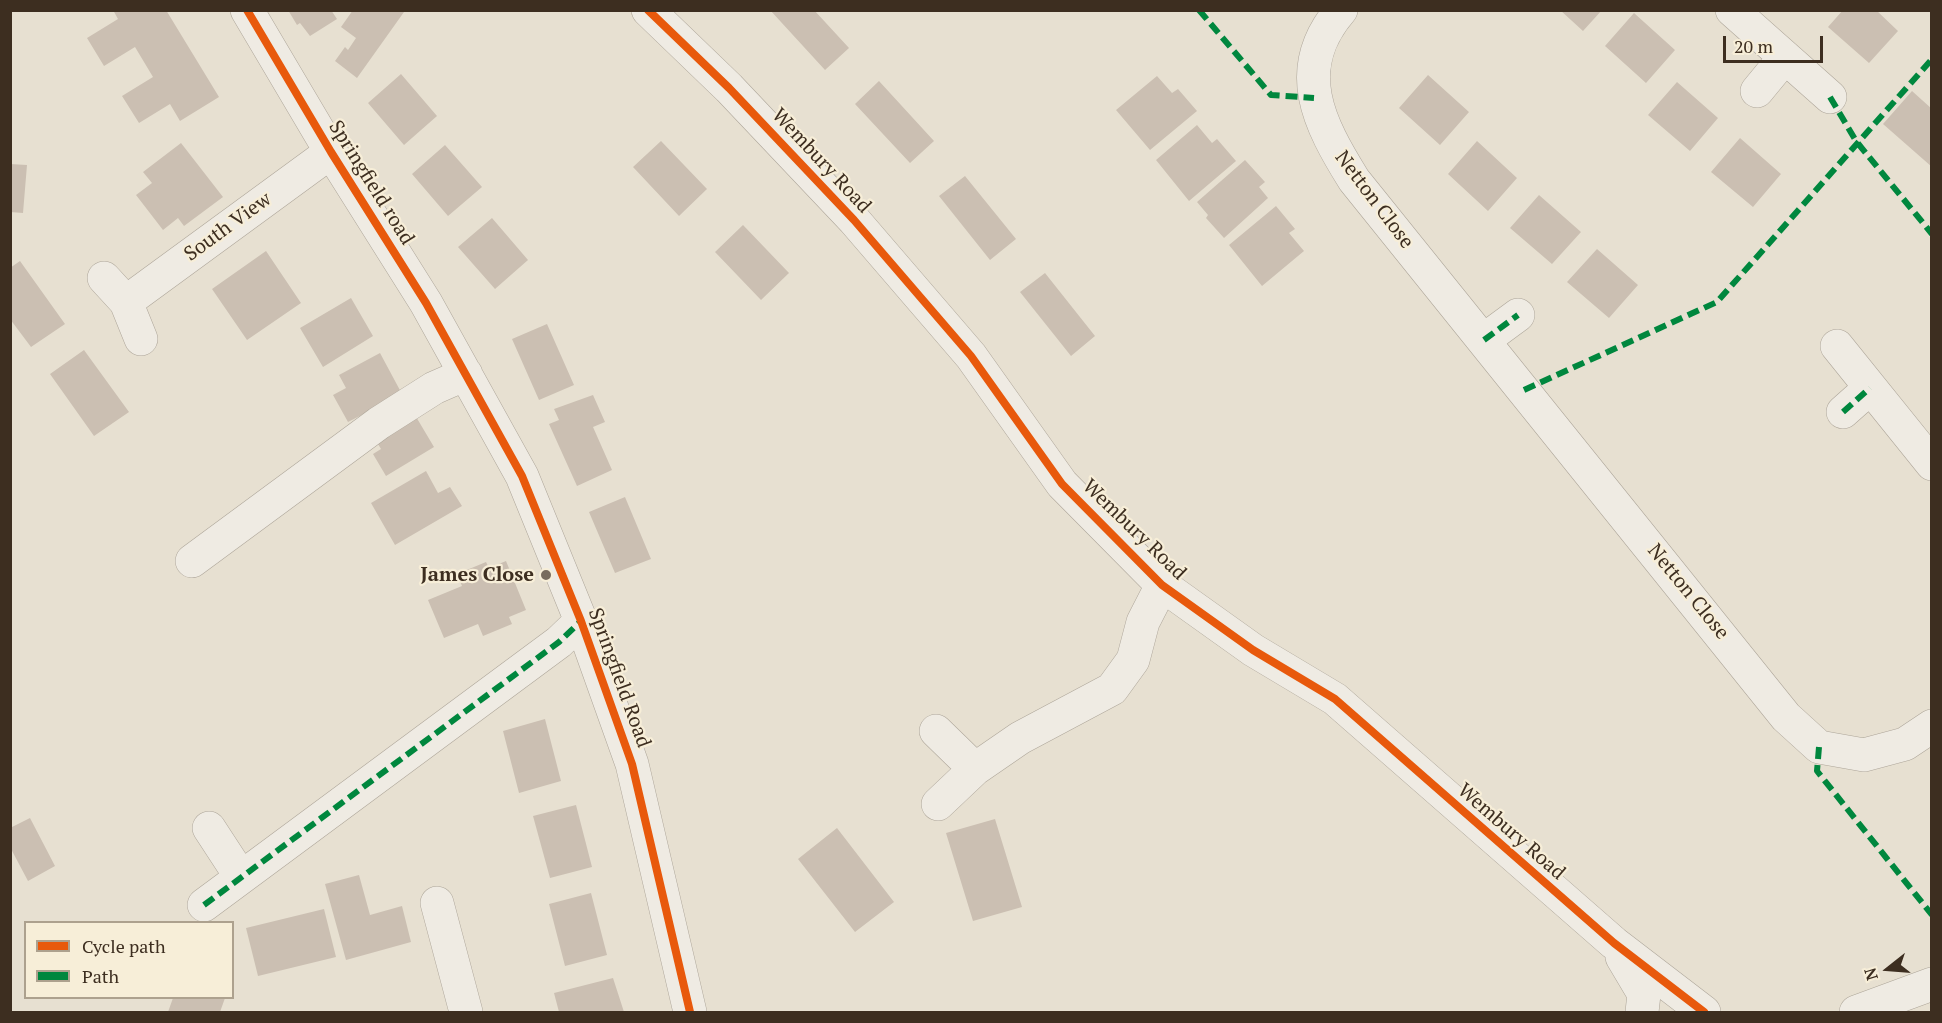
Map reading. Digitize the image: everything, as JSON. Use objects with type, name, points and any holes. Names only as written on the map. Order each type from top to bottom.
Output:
[{"type":"street","name":"Springfield road","points":[[247,10],[330,152],[426,303],[465,374]]},
{"type":"street","name":"Wembury Road","points":[[648,10],[729,88],[854,220],[971,356],[1062,484],[1162,585],[1253,650],[1335,699],[1614,943],[1704,1012]]},
{"type":"street","name":"Netton Close","points":[[1341,10],[1329,25],[1314,62],[1314,98],[1328,138],[1354,180],[1786,717],[1819,747],[1864,755],[1905,744],[1932,726]]},
{"type":"street","points":[[1732,10],[1830,97]]},
{"type":"street","points":[[1757,91],[1785,57]]},
{"type":"street","name":"South View","points":[[126,302],[330,152]]},
{"type":"street","points":[[104,278],[126,302],[141,339]]},
{"type":"street","points":[[1484,340],[1518,315]]},
{"type":"street","points":[[1837,346],[1932,464]]},
{"type":"street","points":[[192,561],[379,423],[434,388],[465,374]]},
{"type":"street","name":"Springfield Road","points":[[465,374],[522,476],[581,621],[632,764],[690,1012]]},
{"type":"street","points":[[1843,412],[1870,388]]},
{"type":"street","name":"Wembury Road","points":[[938,804],[975,769],[1020,738],[1112,689],[1133,660],[1143,622],[1162,585]]},
{"type":"street","points":[[204,905],[559,642],[581,621]]},
{"type":"street","points":[[936,731],[975,769]]},
{"type":"street","points":[[209,828],[242,877]]},
{"type":"street","points":[[437,903],[466,1012]]},
{"type":"street","name":"Wembury Road","points":[[1614,943],[1644,994],[1642,1012]]},
{"type":"street","points":[[1856,1012],[1932,984]]},
{"type":"building","points":[[113,10],[166,10],[219,97],[180,121],[170,104],[139,123],[122,96],[153,77],[135,47],[104,66],[87,38],[118,19]]},
{"type":"building","points":[[288,10],[331,10],[337,19],[310,36],[300,23],[297,25]]},
{"type":"building","points":[[353,10],[404,12],[357,78],[335,61],[345,47],[348,50],[356,38],[341,27]]},
{"type":"building","points":[[770,10],[814,10],[849,48],[825,70]]},
{"type":"building","points":[[1560,10],[1602,10],[1583,31]]},
{"type":"building","points":[[1843,10],[1876,10],[1898,31],[1869,63],[1828,27]]},
{"type":"building","points":[[1634,13],[1675,50],[1646,83],[1605,46]]},
{"type":"building","points":[[401,74],[437,116],[404,145],[368,103]]},
{"type":"building","points":[[1428,75],[1469,112],[1440,145],[1399,108]]},
{"type":"building","points":[[1157,76],[1172,93],[1178,89],[1197,111],[1150,150],[1116,110]]},
{"type":"building","points":[[879,81],[934,141],[910,163],[855,104]]},
{"type":"building","points":[[1677,82],[1718,118],[1690,151],[1648,115]]},
{"type":"building","points":[[1912,91],[1932,109],[1932,167],[1883,124]]},
{"type":"building","points":[[1197,125],[1212,143],[1217,139],[1236,161],[1189,201],[1156,160]]},
{"type":"building","points":[[1740,138],[1781,174],[1753,207],[1711,172]]},
{"type":"building","points":[[661,141],[707,189],[679,216],[633,167]]},
{"type":"building","points":[[1477,141],[1517,178],[1488,211],[1448,174]]},
{"type":"building","points":[[181,143],[223,197],[184,226],[178,218],[163,230],[136,195],[152,183],[143,172]]},
{"type":"building","points":[[445,145],[482,187],[448,216],[412,174]]},
{"type":"building","points":[[1245,160],[1265,182],[1259,187],[1268,198],[1224,238],[1206,218],[1208,215],[1197,202]]},
{"type":"building","points":[[10,164],[27,165],[23,213],[10,212]]},
{"type":"building","points":[[965,176],[1016,239],[990,260],[939,196]]},
{"type":"building","points":[[1539,195],[1581,232],[1552,264],[1510,228]]},
{"type":"building","points":[[1276,206],[1295,229],[1289,233],[1304,251],[1262,286],[1229,245]]},
{"type":"building","points":[[492,218],[528,260],[495,289],[458,247]]},
{"type":"building","points":[[743,225],[789,273],[761,300],[715,252]]},
{"type":"building","points":[[1597,249],[1638,285],[1609,318],[1567,282]]},
{"type":"building","points":[[266,251],[301,303],[247,340],[212,289]]},
{"type":"building","points":[[20,261],[65,324],[31,347],[10,319],[10,268]]},
{"type":"building","points":[[1045,273],[1095,336],[1071,356],[1020,292]]},
{"type":"building","points":[[351,298],[373,336],[323,367],[300,328]]},
{"type":"building","points":[[547,324],[574,385],[539,400],[512,339]]},
{"type":"building","points":[[84,350],[129,412],[94,436],[50,374]]},
{"type":"building","points":[[380,353],[402,394],[348,422],[333,395],[346,388],[339,375]]},
{"type":"building","points":[[593,395],[605,422],[593,427],[612,470],[577,486],[549,424],[559,420],[554,409]]},
{"type":"building","points":[[412,410],[434,447],[386,476],[373,454],[381,449],[372,434]]},
{"type":"building","points":[[426,471],[438,493],[450,487],[462,506],[395,545],[371,503]]},
{"type":"building","points":[[625,497],[651,559],[615,573],[589,512]]},
{"type":"building","points":[[506,561],[526,610],[509,617],[512,624],[483,636],[478,624],[444,638],[428,600],[462,586],[457,574],[486,562],[489,568]]},
{"type":"building","points":[[545,719],[561,781],[519,793],[503,731]]},
{"type":"building","points":[[576,805],[592,867],[550,878],[533,816]]},
{"type":"building","points":[[30,818],[55,866],[28,881],[10,847],[10,828]]},
{"type":"building","points":[[995,819],[1022,907],[973,921],[946,833]]},
{"type":"building","points":[[837,828],[894,902],[855,932],[798,859]]},
{"type":"building","points":[[359,875],[370,915],[402,906],[411,942],[346,960],[325,884]]},
{"type":"building","points":[[591,893],[607,955],[565,966],[549,904]]},
{"type":"building","points":[[324,909],[336,957],[258,976],[246,928]]},
{"type":"building","points":[[613,978],[624,1012],[559,1012],[554,993]]},
{"type":"building","points":[[173,999],[225,999],[220,1012],[168,1012]]},
{"type":"marked path","points":[[1199,10],[1271,95],[1314,98]]},
{"type":"marked path","points":[[1524,390],[1717,302],[1932,59]]},
{"type":"marked path","points":[[1830,97],[1856,141],[1932,234]]},
{"type":"marked path","points":[[1484,340],[1518,315]]},
{"type":"marked path","points":[[1843,412],[1870,388]]},
{"type":"marked path","points":[[204,905],[559,642],[581,621]]},
{"type":"marked path","points":[[1819,747],[1817,771],[1932,915]]},
{"type":"cycle path","points":[[247,10],[331,152],[426,303],[522,476],[581,621],[632,764],[690,1012]]},
{"type":"cycle path","points":[[648,10],[729,88],[854,220],[971,356],[1062,484],[1162,585],[1253,650],[1335,699],[1614,943],[1704,1012]]},
{"type":"place","name":"James Close","points":[[546,575]]}]
